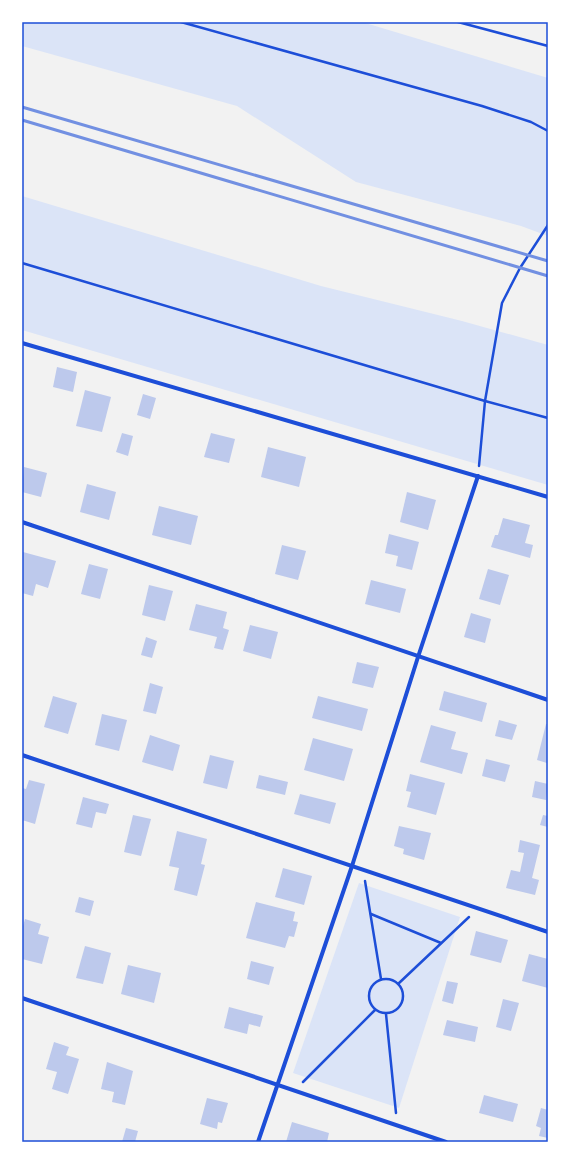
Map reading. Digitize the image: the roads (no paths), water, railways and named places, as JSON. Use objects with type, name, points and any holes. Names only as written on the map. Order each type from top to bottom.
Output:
[{"type":"street","points":[[22,343],[548,497]]},
{"type":"street","points":[[258,1142],[352,866],[418,657],[478,476]]},
{"type":"street","points":[[22,522],[548,700]]},
{"type":"street","points":[[22,754],[548,932]]},
{"type":"street","points":[[22,998],[446,1142]]},
{"type":"railway","points":[[22,107],[548,261]]},
{"type":"railway","points":[[22,120],[548,276]]}]
